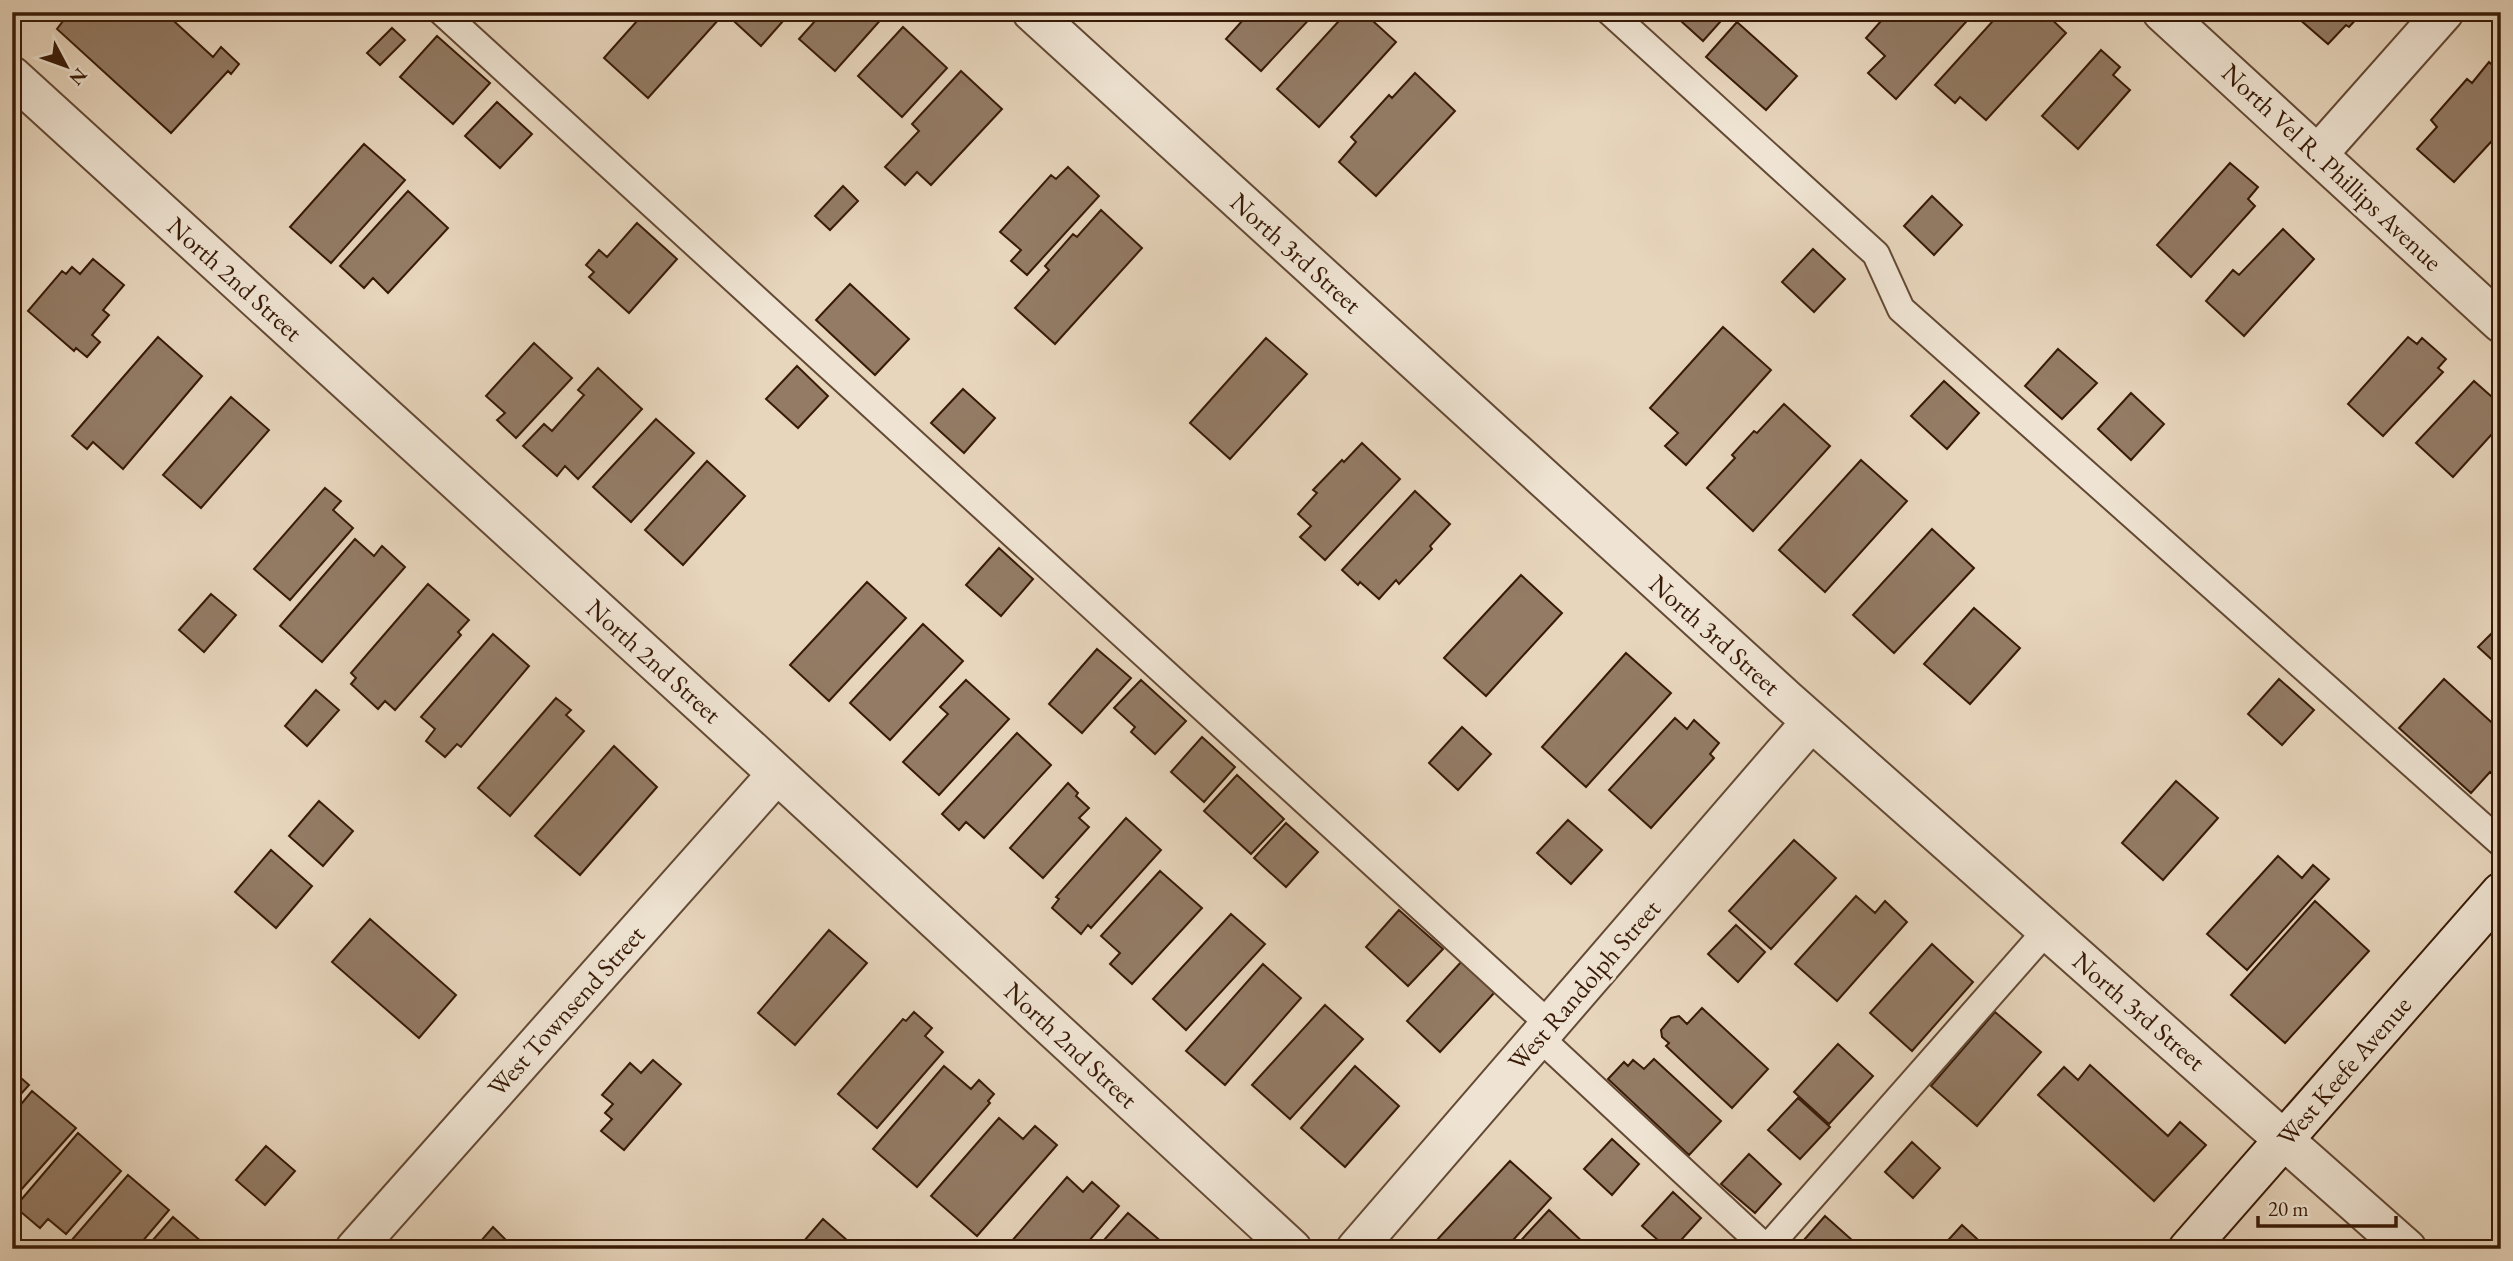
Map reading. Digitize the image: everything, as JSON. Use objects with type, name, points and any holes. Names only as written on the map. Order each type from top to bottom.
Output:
[{"type":"street","name":"North 3rd Street","points":[[1032,12],[1811,722],[2407,1249]]},
{"type":"street","name":"North Vel R. Phillips Avenue","points":[[2162,12],[2501,323]]},
{"type":"street","points":[[2318,153],[2444,12]]},
{"type":"street","name":"North 2nd Street","points":[[12,76],[777,774],[1292,1249]]},
{"type":"street","name":"West Randolph Street","points":[[1356,1249],[1811,722]]},
{"type":"street","name":"West Townsend Street","points":[[355,1249],[777,774]]},
{"type":"street","name":"West Keefe Avenue","points":[[2188,1249],[2501,892]]},
{"type":"lane","points":[[442,12],[1544,1031],[1767,1249],[2047,930]]},
{"type":"lane","points":[[1610,12],[1876,254],[1901,309],[2501,843]]},
{"type":"building","points":[[70,12],[164,12],[213,57],[221,47],[239,64],[231,74],[228,71],[171,133],[57,29]]},
{"type":"building","points":[[645,12],[714,12],[720,18],[648,98],[604,58]]},
{"type":"building","points":[[724,12],[791,12],[761,46]]},
{"type":"building","points":[[823,12],[879,12],[884,16],[835,71],[799,39]]},
{"type":"building","points":[[1243,12],[1316,12],[1261,71],[1226,39],[1243,20],[1239,16]]},
{"type":"building","points":[[1347,12],[1363,12],[1396,42],[1319,127],[1277,89]]},
{"type":"building","points":[[1671,12],[1729,12],[1703,41]]},
{"type":"building","points":[[1889,12],[1975,12],[1896,99],[1868,73],[1885,56],[1866,38]]},
{"type":"building","points":[[2001,12],[2044,12],[2066,33],[1986,120],[1960,97],[1955,103],[1935,85]]},
{"type":"building","points":[[2291,12],[2363,12],[2328,44]]},
{"type":"building","points":[[1737,22],[1797,76],[1766,110],[1706,57]]},
{"type":"building","points":[[903,27],[947,68],[902,117],[858,76]]},
{"type":"building","points":[[392,28],[405,40],[380,65],[367,53]]},
{"type":"building","points":[[437,36],[490,83],[453,124],[400,77]]},
{"type":"building","points":[[2101,50],[2120,67],[2113,75],[2130,90],[2078,149],[2042,116]]},
{"type":"building","points":[[2489,62],[2501,73],[2501,131],[2454,182],[2417,149],[2437,127],[2431,120],[2467,79],[2472,83]]},
{"type":"building","points":[[961,71],[1002,109],[931,185],[917,172],[905,185],[885,167],[919,131],[912,124]]},
{"type":"building","points":[[1415,73],[1455,111],[1376,196],[1339,162],[1356,142],[1351,137],[1389,95],[1392,98]]},
{"type":"building","points":[[497,102],[532,134],[500,168],[465,136]]},
{"type":"building","points":[[364,144],[405,180],[331,263],[290,227]]},
{"type":"building","points":[[2230,163],[2258,187],[2248,199],[2255,206],[2191,277],[2157,245]]},
{"type":"building","points":[[1068,167],[1099,196],[1027,275],[1011,261],[1021,250],[1000,232],[1051,175],[1056,179]]},
{"type":"building","points":[[843,186],[858,201],[830,230],[815,216]]},
{"type":"building","points":[[408,191],[448,228],[388,293],[373,278],[364,288],[340,266]]},
{"type":"building","points":[[1932,196],[1962,225],[1934,255],[1904,226]]},
{"type":"building","points":[[1101,210],[1142,248],[1055,344],[1015,308],[1049,270],[1045,266],[1073,234],[1077,237]]},
{"type":"building","points":[[637,223],[677,259],[629,313],[589,277],[594,272],[586,265],[599,250],[607,257]]},
{"type":"building","points":[[2283,229],[2314,259],[2244,336],[2206,301],[2233,270],[2239,275]]},
{"type":"building","points":[[1813,249],[1845,279],[1814,312],[1782,282]]},
{"type":"building","points":[[93,259],[124,285],[103,310],[109,315],[92,335],[100,342],[87,357],[76,348],[74,351],[28,311],[62,271],[66,274],[72,267],[80,274]]},
{"type":"building","points":[[850,284],[909,339],[875,375],[816,320]]},
{"type":"building","points":[[1723,327],[1771,370],[1686,465],[1665,446],[1678,433],[1650,408]]},
{"type":"building","points":[[158,337],[202,376],[123,469],[93,442],[87,449],[72,436]]},
{"type":"building","points":[[2408,337],[2417,344],[2422,338],[2446,359],[2438,368],[2443,372],[2383,436],[2348,404]]},
{"type":"building","points":[[1266,338],[1307,374],[1230,459],[1190,423]]},
{"type":"building","points":[[534,343],[572,378],[516,438],[497,420],[505,413],[486,396]]},
{"type":"building","points":[[2058,349],[2097,383],[2062,419],[2025,386]]},
{"type":"building","points":[[797,366],[828,396],[798,428],[766,399]]},
{"type":"building","points":[[598,368],[642,409],[578,479],[565,466],[557,476],[523,446],[544,424],[552,431],[584,395],[578,390]]},
{"type":"building","points":[[1944,381],[1979,413],[1947,449],[1911,416]]},
{"type":"building","points":[[2474,381],[2501,405],[2501,424],[2453,477],[2416,443]]},
{"type":"building","points":[[963,389],[995,418],[964,453],[931,423]]},
{"type":"building","points":[[2131,393],[2164,424],[2131,460],[2098,429]]},
{"type":"building","points":[[231,397],[269,430],[201,508],[163,475]]},
{"type":"building","points":[[1784,404],[1830,446],[1753,531],[1707,488],[1735,458],[1732,455],[1754,431],[1757,433]]},
{"type":"building","points":[[656,419],[694,453],[631,522],[593,487]]},
{"type":"building","points":[[1362,443],[1400,479],[1325,560],[1300,537],[1311,526],[1298,514],[1317,493],[1313,490]]},
{"type":"building","points":[[1861,460],[1907,501],[1825,592],[1779,550]]},
{"type":"building","points":[[707,461],[745,496],[683,565],[645,530]]},
{"type":"building","points":[[325,488],[341,501],[333,510],[353,528],[290,600],[254,569]]},
{"type":"building","points":[[1415,491],[1450,524],[1430,546],[1432,549],[1399,584],[1396,580],[1379,599],[1342,570]]},
{"type":"building","points":[[1932,529],[1974,568],[1894,653],[1853,615]]},
{"type":"building","points":[[355,539],[374,556],[382,546],[405,567],[322,662],[280,626]]},
{"type":"building","points":[[999,548],[1033,579],[1001,616],[966,585]]},
{"type":"building","points":[[1521,575],[1562,613],[1486,696],[1444,658]]},
{"type":"building","points":[[867,582],[906,618],[829,701],[790,665]]},
{"type":"building","points":[[428,584],[469,620],[458,632],[461,635],[395,710],[385,701],[378,709],[351,684],[356,678],[351,673]]},
{"type":"building","points":[[211,594],[236,615],[204,652],[179,630]]},
{"type":"building","points":[[1974,608],[2020,648],[1970,704],[1924,664]]},
{"type":"building","points":[[923,624],[963,661],[890,740],[850,703]]},
{"type":"building","points":[[2501,624],[2501,668],[2478,647]]},
{"type":"building","points":[[493,634],[529,666],[461,747],[457,744],[445,757],[426,741],[435,729],[421,717]]},
{"type":"building","points":[[1097,649],[1131,678],[1082,733],[1049,704]]},
{"type":"building","points":[[1626,653],[1671,693],[1586,787],[1542,747]]},
{"type":"building","points":[[2279,679],[2314,710],[2282,745],[2248,714]]},
{"type":"building","points":[[2444,679],[2501,731],[2501,778],[2499,780],[2490,772],[2471,793],[2399,728]]},
{"type":"building","points":[[966,680],[1009,719],[939,795],[903,762],[948,714],[940,707]]},
{"type":"building","points":[[1141,680],[1186,721],[1155,754],[1131,732],[1135,727],[1114,708]]},
{"type":"building","points":[[316,690],[339,710],[307,746],[285,726]]},
{"type":"building","points":[[556,698],[571,710],[566,715],[584,731],[510,816],[478,788]]},
{"type":"building","points":[[1675,718],[1687,729],[1694,720],[1719,743],[1710,754],[1714,758],[1651,828],[1609,790]]},
{"type":"building","points":[[1462,727],[1491,754],[1458,790],[1429,763]]},
{"type":"building","points":[[1017,733],[1051,765],[984,838],[966,822],[959,830],[942,814]]},
{"type":"building","points":[[1202,737],[1235,767],[1204,802],[1171,772]]},
{"type":"building","points":[[614,746],[657,787],[580,875],[535,836]]},
{"type":"building","points":[[1237,775],[1284,819],[1251,854],[1204,811]]},
{"type":"building","points":[[2176,781],[2218,818],[2163,880],[2122,843]]},
{"type":"building","points":[[1068,783],[1078,793],[1076,796],[1089,808],[1079,818],[1089,827],[1043,878],[1010,848]]},
{"type":"building","points":[[319,801],[353,831],[323,866],[289,836]]},
{"type":"building","points":[[1126,818],[1161,850],[1091,928],[1088,925],[1081,934],[1052,908],[1059,899],[1056,897]]},
{"type":"building","points":[[1568,820],[1602,850],[1571,884],[1537,853]]},
{"type":"building","points":[[1286,823],[1318,852],[1286,887],[1254,858]]},
{"type":"building","points":[[1794,840],[1836,878],[1771,949],[1729,911]]},
{"type":"building","points":[[271,850],[312,886],[276,928],[235,892]]},
{"type":"building","points":[[2278,856],[2302,878],[2313,865],[2329,879],[2247,970],[2207,934]]},
{"type":"building","points":[[1160,871],[1202,908],[1132,984],[1110,964],[1120,953],[1101,936]]},
{"type":"building","points":[[1856,896],[1875,913],[1885,901],[1907,922],[1837,1001],[1795,964]]},
{"type":"building","points":[[2315,901],[2369,951],[2285,1043],[2231,995]]},
{"type":"building","points":[[1399,910],[1443,949],[1408,986],[1366,947]]},
{"type":"building","points":[[1231,914],[1265,944],[1186,1030],[1153,999]]},
{"type":"building","points":[[370,919],[456,995],[419,1038],[332,962]]},
{"type":"building","points":[[1736,925],[1765,952],[1738,982],[1708,954]]},
{"type":"building","points":[[829,930],[867,963],[795,1045],[758,1013]]},
{"type":"building","points":[[1932,944],[1973,982],[1912,1051],[1870,1013]]},
{"type":"building","points":[[1462,961],[1495,992],[1440,1052],[1407,1021]]},
{"type":"building","points":[[1263,964],[1301,998],[1225,1085],[1186,1051]]},
{"type":"building","points":[[1325,1005],[1363,1039],[1290,1119],[1252,1085]]},
{"type":"building","points":[[1702,1008],[1768,1069],[1732,1108],[1666,1046],[1669,1043],[1662,1037],[1661,1030],[1671,1018],[1679,1016],[1687,1024]]},
{"type":"building","points":[[914,1012],[932,1028],[925,1036],[943,1052],[877,1128],[838,1094],[903,1019],[906,1021]]},
{"type":"building","points":[[1995,1012],[2041,1052],[1977,1126],[1931,1086]]},
{"type":"building","points":[[1838,1044],[1873,1076],[1829,1124],[1794,1092]]},
{"type":"building","points":[[1654,1059],[1721,1121],[1689,1155],[1608,1079],[1624,1062],[1628,1066],[1633,1060],[1644,1069]]},
{"type":"building","points":[[653,1060],[681,1084],[624,1150],[601,1131],[612,1119],[605,1113],[613,1104],[602,1095],[630,1063],[641,1073]]},
{"type":"building","points":[[2090,1065],[2168,1136],[2180,1122],[2206,1145],[2154,1201],[2038,1095],[2064,1067],[2078,1080]]},
{"type":"building","points":[[944,1066],[971,1089],[979,1080],[994,1094],[988,1101],[990,1103],[917,1187],[873,1149]]},
{"type":"building","points":[[1355,1066],[1399,1106],[1345,1167],[1301,1128]]},
{"type":"building","points":[[12,1070],[29,1085],[12,1104]]},
{"type":"building","points":[[32,1091],[76,1128],[12,1200],[12,1115]]},
{"type":"building","points":[[1798,1098],[1830,1127],[1800,1159],[1768,1130]]},
{"type":"building","points":[[999,1118],[1023,1139],[1035,1126],[1057,1145],[977,1236],[931,1196]]},
{"type":"building","points":[[78,1133],[121,1171],[66,1234],[48,1219],[40,1228],[15,1207]]},
{"type":"building","points":[[1612,1139],[1639,1164],[1612,1195],[1584,1169]]},
{"type":"building","points":[[1912,1142],[1940,1168],[1913,1198],[1885,1172]]},
{"type":"building","points":[[266,1146],[295,1171],[265,1205],[236,1180]]},
{"type":"building","points":[[1749,1154],[1781,1184],[1755,1213],[1721,1184]]},
{"type":"building","points":[[1510,1161],[1551,1198],[1505,1249],[1444,1249],[1436,1241]]},
{"type":"building","points":[[128,1175],[169,1210],[136,1249],[64,1249]]},
{"type":"building","points":[[1067,1177],[1083,1192],[1092,1182],[1119,1206],[1082,1249],[1005,1249]]},
{"type":"building","points":[[1673,1192],[1701,1218],[1673,1249],[1668,1249],[1642,1226]]},
{"type":"building","points":[[1549,1210],[1588,1247],[1587,1249],[1513,1249]]},
{"type":"building","points":[[1128,1213],[1170,1249],[1096,1249]]},
{"type":"building","points":[[1825,1216],[1862,1249],[1796,1249]]},
{"type":"building","points":[[173,1217],[210,1249],[145,1249]]},
{"type":"building","points":[[823,1219],[857,1249],[797,1249]]},
{"type":"building","points":[[1962,1225],[1988,1249],[1940,1249]]},
{"type":"building","points":[[493,1227],[507,1241],[501,1249],[474,1249]]}]
